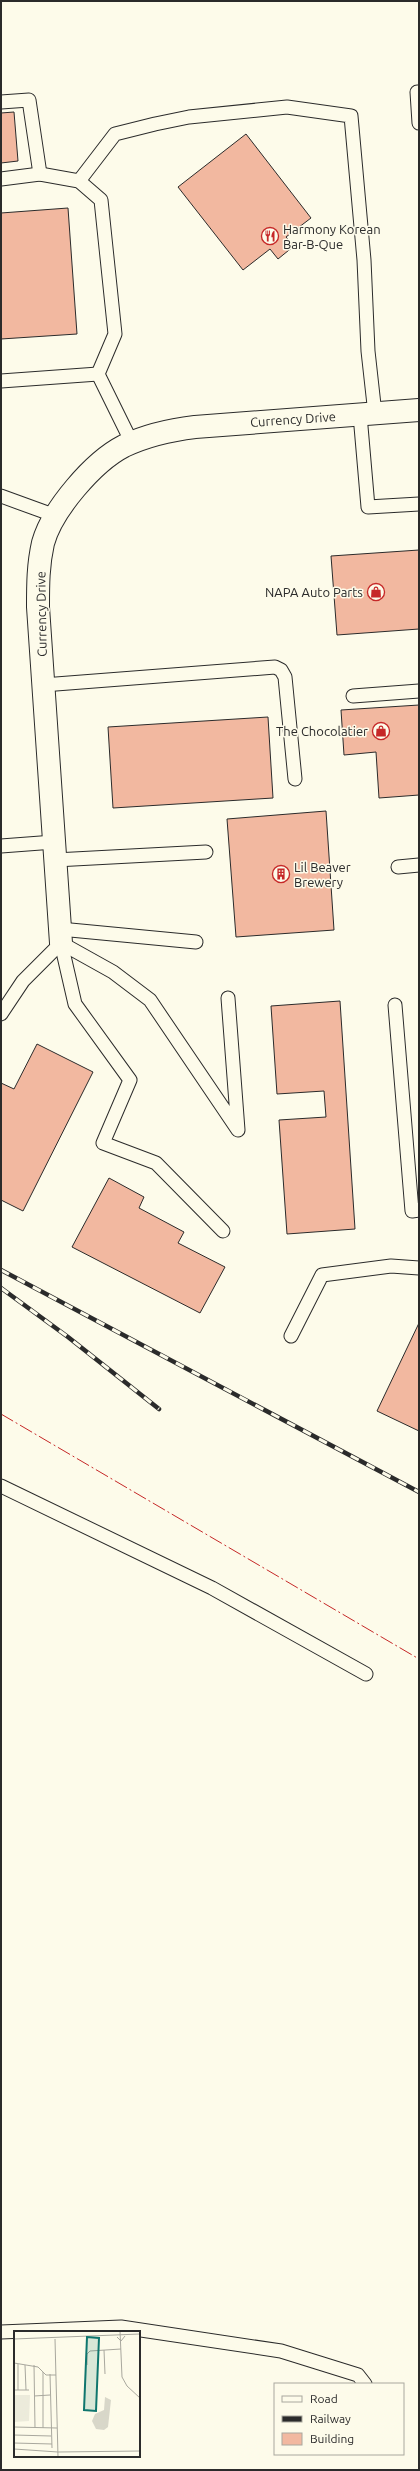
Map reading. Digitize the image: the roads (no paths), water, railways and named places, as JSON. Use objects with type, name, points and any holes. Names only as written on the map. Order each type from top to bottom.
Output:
[{"type":"street","name":"Currency Drive","points":[[60,936],[43,685],[38,571],[44,542],[56,516],[74,490],[93,471],[123,447],[160,432],[195,427],[419,410]]},
{"type":"lane","points":[[419,92],[417,92],[419,123]]},
{"type":"lane","points":[[1,102],[29,100],[40,174]]},
{"type":"lane","points":[[79,182],[115,134],[155,124],[189,116],[287,107],[351,116],[364,260],[368,351],[368,507],[419,504]]},
{"type":"lane","points":[[1,179],[40,174],[79,182],[101,200],[115,334],[98,374],[132,443]]},
{"type":"lane","points":[[1,381],[98,374]]},
{"type":"lane","points":[[1,496],[56,516]]},
{"type":"lane","points":[[43,685],[275,667],[280,670],[285,677],[295,779]]},
{"type":"lane","points":[[353,696],[419,691]]},
{"type":"lane","points":[[1,846],[54,851],[206,852]]},
{"type":"lane","points":[[398,867],[419,865]]},
{"type":"lane","points":[[60,936],[196,942]]},
{"type":"lane","points":[[60,936],[113,972],[150,1000],[238,1130],[228,998]]},
{"type":"lane","points":[[1,1014],[23,982],[60,936]]},
{"type":"lane","points":[[60,936],[75,1004],[130,1080],[104,1144],[156,1163],[223,1231]]},
{"type":"lane","points":[[395,1005],[412,1211],[419,1210]]},
{"type":"lane","points":[[291,1336],[322,1275],[391,1266],[419,1268]]},
{"type":"lane","points":[[1,1486],[212,1588],[366,1674]]},
{"type":"lane","points":[[25,2331],[121,2327],[281,2351],[358,2374],[364,2383]]},
{"type":"lane","points":[[1,2332],[14,2331]]},
{"type":"railway","points":[[1,1270],[419,1492]]},
{"type":"railway","points":[[1,1288],[68,1337],[159,1409]]},
{"type":"place","name":"Harmony Korean Bar-B-Que","points":[[270,236]]},
{"type":"place","name":"NAPA Auto Parts","points":[[376,592]]},
{"type":"place","name":"The Chocolatier","points":[[381,731]]},
{"type":"place","name":"Lil Beaver Brewery","points":[[281,874]]}]
